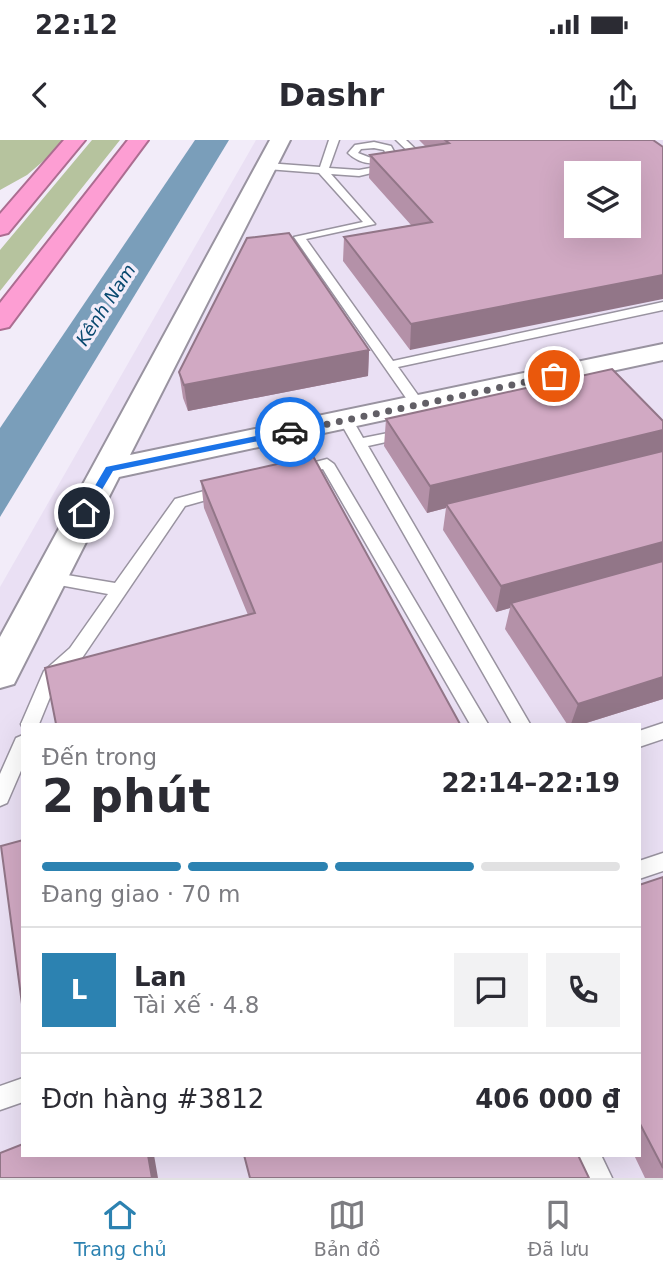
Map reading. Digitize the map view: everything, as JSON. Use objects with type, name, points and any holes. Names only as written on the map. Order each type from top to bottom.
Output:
[{"type":"highway","points":[[0,194],[38,174],[74,140]]},
{"type":"highway","points":[[0,228],[74,140]]},
{"type":"highway","points":[[0,321],[138,140]]},
{"type":"street","points":[[0,673],[280,140]]},
{"type":"street","points":[[109,469],[353,432],[421,417],[663,352]]},
{"type":"lane","points":[[401,140],[424,162],[411,164]]},
{"type":"lane","points":[[323,171],[333,145],[353,151],[358,158],[377,161],[391,155],[391,150],[368,145],[353,151]]},
{"type":"lane","points":[[377,161],[385,168]]},
{"type":"lane","points":[[267,166],[359,173],[398,166]]},
{"type":"lane","points":[[323,171],[370,224],[299,237],[391,365],[421,417]]},
{"type":"lane","points":[[391,365],[663,306]]},
{"type":"lane","points":[[353,432],[520,723]]},
{"type":"lane","points":[[287,474],[327,464],[478,723]]},
{"type":"lane","points":[[30,723],[50,676],[76,653],[180,502],[247,484]]},
{"type":"lane","points":[[50,578],[121,590]]},
{"type":"lane","points":[[641,738],[663,731]]},
{"type":"lane","points":[[0,797],[21,748]]},
{"type":"lane","points":[[641,869],[663,862]]},
{"type":"lane","points":[[0,1098],[21,1091]]},
{"type":"lane","points":[[589,1157],[599,1178]]},
{"type":"shaded area","points":[[256,140],[663,140],[663,1178],[0,1178],[0,587]]},
{"type":"green space","points":[[0,140],[68,140],[27,175],[0,190]]},
{"type":"green space","points":[[92,140],[120,140],[0,291],[0,250]]},
{"type":"water","name":"Kênh Nam","points":[[195,140],[229,140],[0,517],[0,428]]},
{"type":"building","points":[[445,140],[653,140],[663,147],[663,275],[411,324],[344,237],[432,222],[370,155],[449,143]]},
{"type":"building","points":[[289,233],[369,350],[184,385],[179,372],[247,238]]},
{"type":"building","points":[[612,369],[663,421],[663,430],[430,486],[386,419]]},
{"type":"building","points":[[663,451],[663,542],[501,586],[446,504]]},
{"type":"building","points":[[313,456],[459,723],[56,723],[45,668],[255,613],[201,481]]},
{"type":"building","points":[[663,561],[663,677],[578,704],[511,603]]},
{"type":"building","points":[[21,841],[21,996],[1,846]]},
{"type":"building","points":[[663,877],[663,1168],[641,1126],[641,884]]},
{"type":"building","points":[[21,1145],[21,1157],[148,1157],[152,1178],[0,1178],[0,1153]]},
{"type":"building","points":[[245,1157],[579,1157],[589,1178],[250,1178]]},
{"type":"way so far","points":[[290,432],[554,376]]},
{"type":"route","points":[[84,513],[109,469],[290,432]]}]
